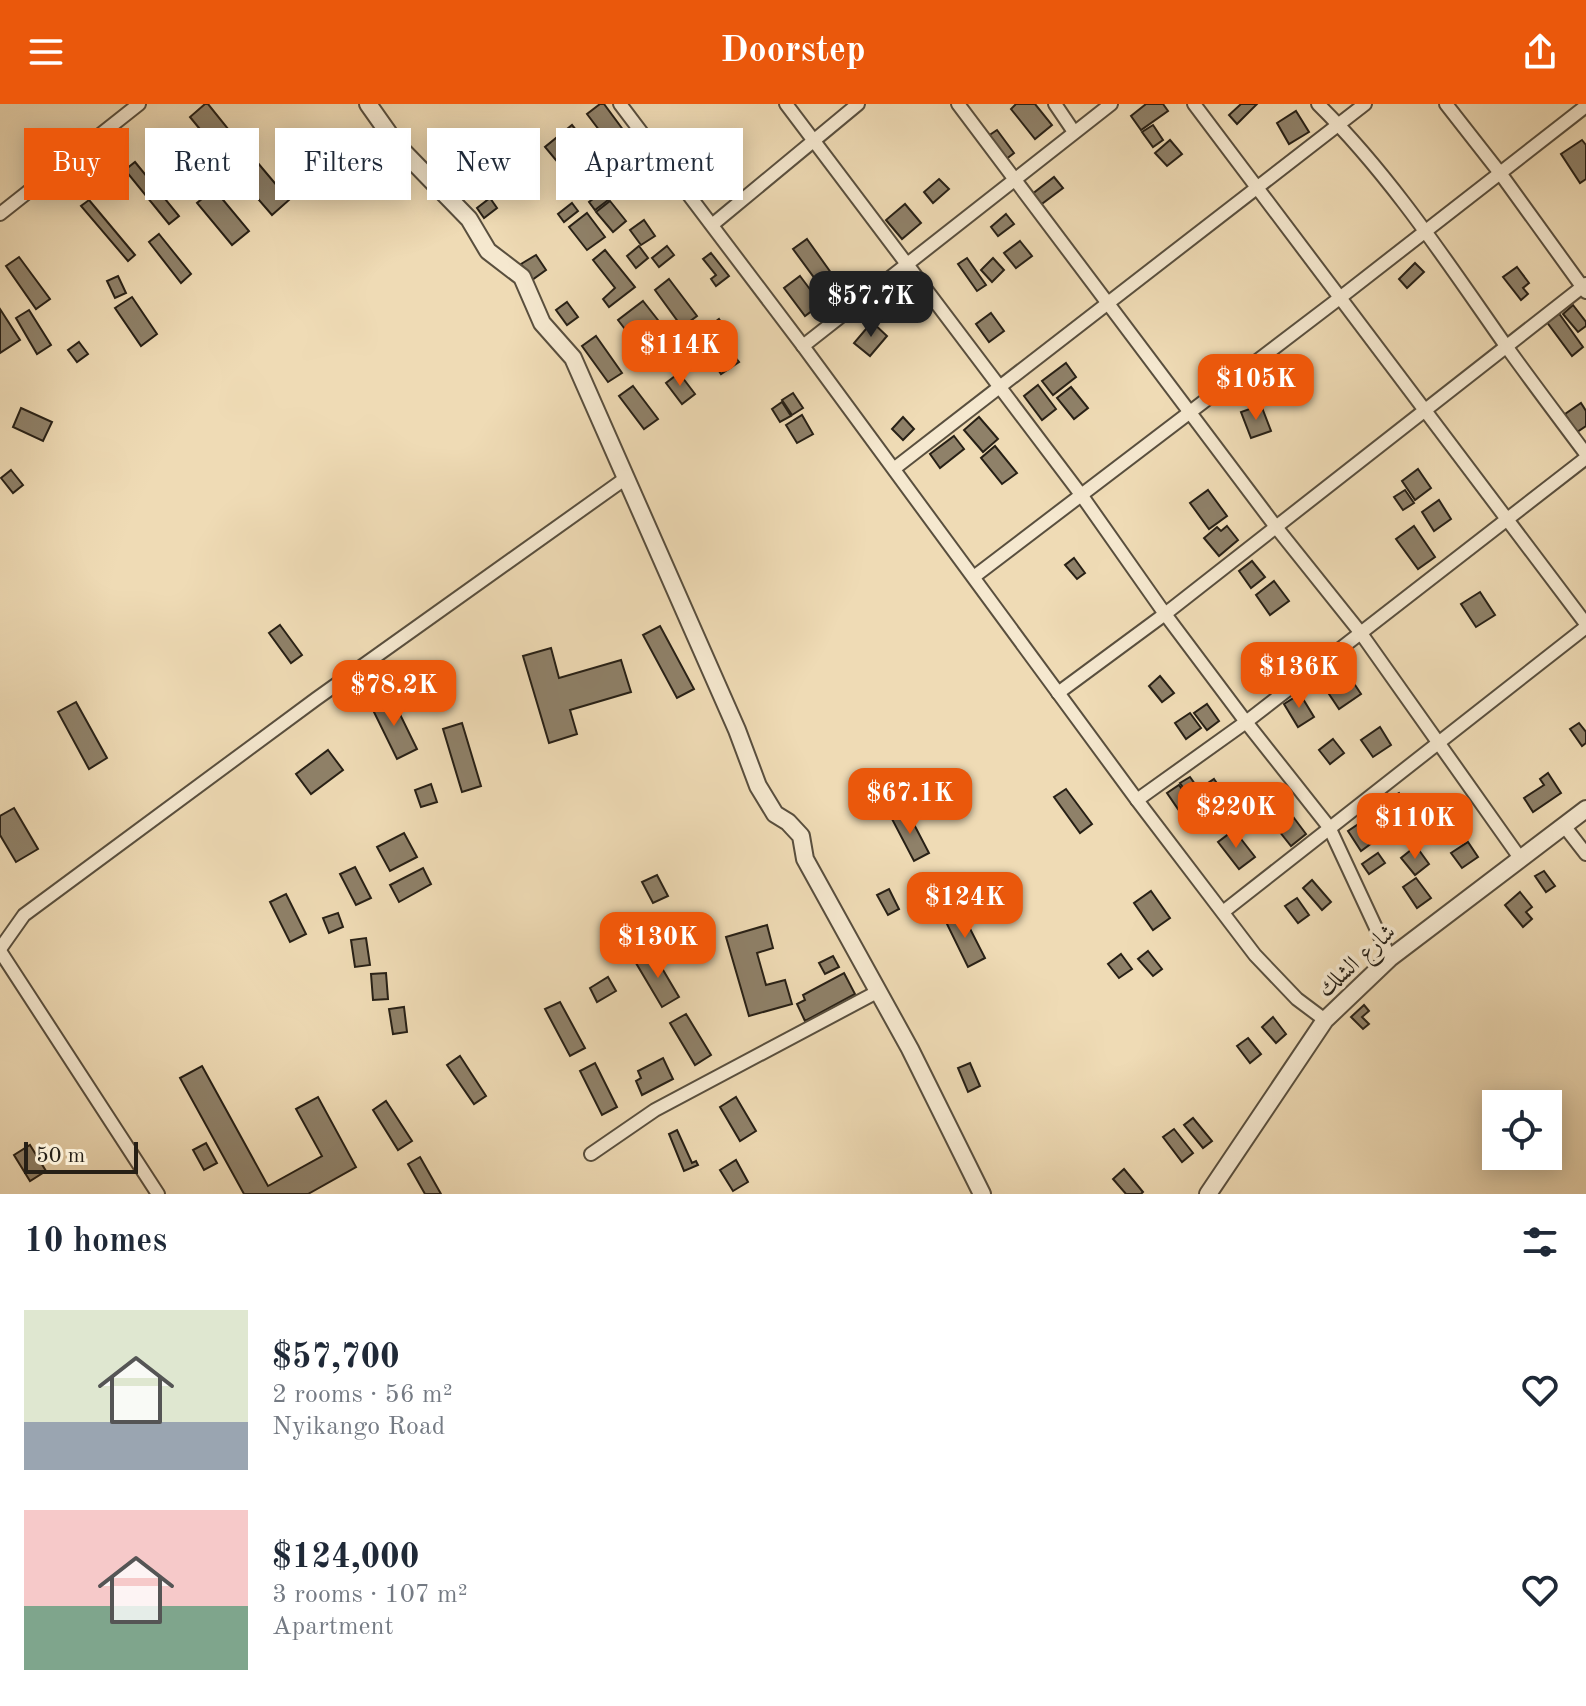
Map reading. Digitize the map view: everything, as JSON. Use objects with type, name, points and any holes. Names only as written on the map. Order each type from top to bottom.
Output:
[{"type":"street","points":[[0,214],[139,104]]},
{"type":"street","points":[[368,104],[397,145],[469,219],[488,251],[522,277],[542,323],[573,358],[737,730],[758,786],[775,814],[801,836],[805,859],[910,1049],[982,1194]]},
{"type":"street","points":[[786,104],[1082,496],[1246,722],[1329,827],[1390,958]]},
{"type":"street","points":[[712,225],[858,104]]},
{"type":"street","points":[[958,104],[1276,527],[1360,632],[1520,858]]},
{"type":"street","points":[[1055,104],[1074,132]]},
{"type":"street","points":[[803,346],[1111,104]]},
{"type":"street","points":[[1194,104],[1586,626],[1223,912]]},
{"type":"street","points":[[1137,800],[1246,722],[1586,456],[1426,230],[1339,124],[1318,104]]},
{"type":"street","points":[[895,468],[1365,104]]},
{"type":"street","points":[[1058,693],[1165,614],[1585,288],[1446,104]]},
{"type":"street","points":[[626,106],[1137,800],[1255,955],[1297,999],[1325,1020]]},
{"type":"street","points":[[975,576],[1586,106]]},
{"type":"street","points":[[158,1194],[0,950],[24,915],[316,699],[626,478]]},
{"type":"street","name":"شارع الشلك","points":[[1208,1194],[1325,1020],[1390,958],[1586,809]]},
{"type":"street","points":[[1565,827],[1586,854]]},
{"type":"street","points":[[591,1154],[655,1110],[877,992]]},
{"type":"building","points":[[208,104],[227,128],[199,128],[190,117]]},
{"type":"building","points":[[604,104],[622,128],[598,128],[587,114]]},
{"type":"building","points":[[1016,104],[1035,104],[1052,125],[1035,139],[1011,109]]},
{"type":"building","points":[[1146,104],[1163,104],[1168,111],[1141,130],[1131,116]]},
{"type":"building","points":[[1241,104],[1257,104],[1237,124],[1229,115]]},
{"type":"building","points":[[1296,111],[1309,132],[1289,144],[1277,123]]},
{"type":"building","points":[[1153,125],[1163,140],[1153,147],[1142,132]]},
{"type":"building","points":[[997,130],[1014,153],[1005,160],[988,136]]},
{"type":"building","points":[[556,138],[556,160],[545,147]]},
{"type":"building","points":[[1170,140],[1182,154],[1167,166],[1155,153]]},
{"type":"building","points":[[1582,140],[1586,145],[1586,179],[1580,183],[1561,154]]},
{"type":"building","points":[[135,162],[145,174],[145,195],[129,175],[129,167]]},
{"type":"building","points":[[259,164],[275,183],[275,200],[289,200],[272,215],[259,200]]},
{"type":"building","points":[[1054,177],[1063,188],[1039,206],[1031,195]]},
{"type":"building","points":[[939,179],[949,189],[933,203],[924,192]]},
{"type":"building","points":[[89,200],[135,255],[128,261],[81,206]]},
{"type":"building","points":[[149,200],[166,200],[179,216],[169,224]]},
{"type":"building","points":[[201,200],[223,200],[249,231],[232,245],[197,203]]},
{"type":"building","points":[[491,200],[497,208],[484,218],[477,208]]},
{"type":"building","points":[[592,200],[608,200],[595,210],[589,202]]},
{"type":"building","points":[[610,201],[626,221],[613,232],[596,212]]},
{"type":"building","points":[[572,203],[578,211],[564,222],[558,214]]},
{"type":"building","points":[[905,204],[921,223],[902,239],[886,220]]},
{"type":"building","points":[[587,213],[605,237],[587,250],[569,227]]},
{"type":"building","points":[[1006,214],[1014,224],[998,236],[991,227]]},
{"type":"building","points":[[644,220],[655,236],[641,245],[630,230]]},
{"type":"building","points":[[159,234],[191,274],[181,283],[149,242]]},
{"type":"building","points":[[807,239],[834,277],[821,287],[793,249]]},
{"type":"building","points":[[1020,241],[1032,256],[1016,268],[1004,253]]},
{"type":"building","points":[[639,246],[648,258],[636,268],[627,256]]},
{"type":"building","points":[[667,246],[674,255],[659,267],[652,258]]},
{"type":"building","points":[[605,250],[635,287],[609,307],[603,299],[615,288],[593,260]]},
{"type":"building","points":[[711,253],[729,276],[716,286],[711,279],[716,275],[703,259]]},
{"type":"building","points":[[536,255],[546,270],[532,280],[521,264]]},
{"type":"building","points":[[19,257],[50,299],[36,309],[6,266]]},
{"type":"building","points":[[967,258],[986,285],[977,291],[958,264]]},
{"type":"building","points":[[993,258],[1004,270],[992,282],[981,270]]},
{"type":"building","points":[[1415,263],[1424,272],[1407,288],[1399,279]]},
{"type":"building","points":[[1517,267],[1529,283],[1523,288],[1528,294],[1521,300],[1503,277]]},
{"type":"building","points":[[118,276],[126,293],[115,298],[107,281]]},
{"type":"building","points":[[800,276],[821,304],[805,316],[784,288]]},
{"type":"building","points":[[669,279],[697,316],[682,327],[655,290]]},
{"type":"building","points":[[903,295],[910,304],[890,319],[883,311]]},
{"type":"building","points":[[132,297],[157,334],[141,346],[115,308]]},
{"type":"building","points":[[643,301],[665,329],[652,339],[647,332],[634,341],[618,320]]},
{"type":"building","points":[[567,302],[578,317],[567,325],[556,310]]},
{"type":"building","points":[[1573,305],[1586,322],[1586,326],[1578,332],[1563,314]]},
{"type":"building","points":[[0,309],[20,340],[0,353]]},
{"type":"building","points":[[29,310],[51,345],[37,354],[16,318]]},
{"type":"building","points":[[1558,312],[1583,347],[1572,356],[1546,321]]},
{"type":"building","points":[[991,313],[1004,331],[989,342],[976,324]]},
{"type":"building","points":[[719,319],[724,326],[711,336],[716,343],[704,352],[694,338]]},
{"type":"building","points":[[872,322],[887,336],[870,356],[854,343]]},
{"type":"building","points":[[596,336],[622,373],[608,382],[582,346]]},
{"type":"building","points":[[79,342],[88,354],[77,362],[68,350]]},
{"type":"building","points":[[732,353],[739,362],[721,374],[715,365]]},
{"type":"building","points":[[1066,363],[1076,377],[1053,395],[1042,381]]},
{"type":"building","points":[[679,373],[695,394],[682,404],[666,383]]},
{"type":"building","points":[[1038,385],[1056,409],[1042,420],[1024,396]]},
{"type":"building","points":[[633,386],[658,419],[644,429],[619,396]]},
{"type":"building","points":[[1071,387],[1088,408],[1074,419],[1057,398]]},
{"type":"building","points":[[793,393],[803,408],[792,415],[782,400]]},
{"type":"building","points":[[782,402],[791,416],[780,422],[772,409]]},
{"type":"building","points":[[1581,403],[1586,411],[1586,426],[1577,432],[1565,414]]},
{"type":"building","points":[[1261,405],[1271,431],[1251,438],[1241,412]]},
{"type":"building","points":[[21,408],[52,422],[43,441],[13,427]]},
{"type":"building","points":[[802,415],[813,434],[797,443],[786,425]]},
{"type":"building","points":[[903,417],[914,429],[903,440],[892,429]]},
{"type":"building","points":[[979,417],[998,439],[983,452],[964,430]]},
{"type":"building","points":[[954,436],[964,449],[940,468],[930,454]]},
{"type":"building","points":[[995,446],[1017,473],[1002,484],[981,458]]},
{"type":"building","points":[[1418,469],[1431,488],[1415,500],[1402,481]]},
{"type":"building","points":[[11,470],[23,485],[13,493],[1,478]]},
{"type":"building","points":[[1208,490],[1227,516],[1209,529],[1190,503]]},
{"type":"building","points":[[1405,490],[1414,503],[1403,510],[1394,497]]},
{"type":"building","points":[[1439,500],[1451,519],[1434,531],[1422,512]]},
{"type":"building","points":[[1227,526],[1238,540],[1219,556],[1204,538],[1217,527],[1221,531]]},
{"type":"building","points":[[1414,526],[1435,557],[1418,569],[1396,539]]},
{"type":"building","points":[[1074,558],[1085,573],[1077,579],[1065,565]]},
{"type":"building","points":[[1252,561],[1265,577],[1251,588],[1239,571]]},
{"type":"building","points":[[1274,581],[1289,601],[1270,615],[1256,595]]},
{"type":"building","points":[[1480,592],[1495,615],[1476,627],[1461,604]]},
{"type":"building","points":[[280,625],[302,655],[291,663],[269,633]]},
{"type":"building","points":[[660,626],[694,689],[677,698],[643,635]]},
{"type":"building","points":[[551,648],[559,678],[621,660],[631,692],[570,710],[577,734],[549,743],[523,656]]},
{"type":"building","points":[[1272,661],[1284,679],[1273,687],[1261,668]]},
{"type":"building","points":[[1160,676],[1174,693],[1162,702],[1149,686]]},
{"type":"building","points":[[1349,676],[1361,694],[1339,709],[1327,691]]},
{"type":"building","points":[[1300,694],[1314,717],[1298,727],[1284,704]]},
{"type":"building","points":[[392,698],[417,749],[397,759],[372,708]]},
{"type":"building","points":[[76,702],[107,758],[89,769],[58,712]]},
{"type":"building","points":[[1207,704],[1219,721],[1207,730],[1194,713]]},
{"type":"building","points":[[1190,713],[1201,728],[1186,739],[1175,723]]},
{"type":"building","points":[[462,723],[481,786],[462,792],[443,729]]},
{"type":"building","points":[[1579,723],[1586,732],[1586,743],[1582,746],[1570,729]]},
{"type":"building","points":[[1380,727],[1391,745],[1373,757],[1361,740]]},
{"type":"building","points":[[1333,739],[1344,753],[1330,764],[1319,750]]},
{"type":"building","points":[[328,750],[343,770],[311,794],[296,774]]},
{"type":"building","points":[[1548,773],[1561,793],[1533,812],[1524,798],[1544,785],[1540,779]]},
{"type":"building","points":[[1190,777],[1200,791],[1190,798],[1180,783]]},
{"type":"building","points":[[1214,779],[1230,802],[1214,812],[1199,789]]},
{"type":"building","points":[[431,784],[437,802],[421,807],[415,790]]},
{"type":"building","points":[[1179,785],[1190,801],[1178,809],[1167,793]]},
{"type":"building","points":[[1066,789],[1092,824],[1080,833],[1054,797]]},
{"type":"building","points":[[1399,793],[1416,818],[1408,823],[1392,807],[1395,805],[1390,798]]},
{"type":"building","points":[[14,808],[38,849],[16,862],[0,835],[0,816]]},
{"type":"building","points":[[907,811],[929,853],[914,861],[892,819]]},
{"type":"building","points":[[1294,818],[1306,834],[1291,846],[1279,831]]},
{"type":"building","points":[[1363,821],[1376,840],[1361,851],[1348,831]]},
{"type":"building","points":[[1234,830],[1255,857],[1239,869],[1218,842]]},
{"type":"building","points":[[404,833],[417,857],[390,871],[377,847]]},
{"type":"building","points":[[1468,842],[1478,857],[1462,868],[1451,853]]},
{"type":"building","points":[[1416,846],[1429,864],[1415,875],[1401,858]]},
{"type":"building","points":[[1378,853],[1385,863],[1369,874],[1362,864]]},
{"type":"building","points":[[355,867],[371,898],[356,905],[340,874]]},
{"type":"building","points":[[423,868],[431,884],[399,902],[390,885]]},
{"type":"building","points":[[1544,871],[1555,886],[1546,892],[1535,876]]},
{"type":"building","points":[[657,875],[668,896],[653,903],[642,882]]},
{"type":"building","points":[[1416,878],[1431,898],[1417,908],[1403,887]]},
{"type":"building","points":[[1312,880],[1331,902],[1322,910],[1303,888]]},
{"type":"building","points":[[889,889],[899,909],[888,915],[877,895]]},
{"type":"building","points":[[1151,891],[1170,918],[1153,930],[1134,903]]},
{"type":"building","points":[[1520,892],[1532,907],[1526,912],[1532,919],[1523,927],[1505,905]]},
{"type":"building","points":[[286,894],[306,934],[290,942],[270,902]]},
{"type":"building","points":[[1297,898],[1309,915],[1298,923],[1285,906]]},
{"type":"building","points":[[338,913],[343,927],[329,933],[323,918]]},
{"type":"building","points":[[962,913],[985,958],[968,967],[946,922]]},
{"type":"building","points":[[767,925],[773,948],[757,953],[766,985],[785,980],[792,1004],[749,1016],[726,937]]},
{"type":"building","points":[[366,938],[370,965],[355,967],[351,940]]},
{"type":"building","points":[[1148,951],[1162,969],[1153,976],[1138,959]]},
{"type":"building","points":[[653,953],[679,997],[662,1007],[636,963]]},
{"type":"building","points":[[1121,954],[1132,969],[1119,978],[1108,964]]},
{"type":"building","points":[[833,956],[839,967],[825,974],[819,963]]},
{"type":"building","points":[[386,973],[388,999],[373,1000],[371,974]]},
{"type":"building","points":[[844,973],[855,994],[805,1021],[797,1004],[805,1000],[803,995]]},
{"type":"building","points":[[608,977],[616,991],[597,1002],[590,988]]},
{"type":"building","points":[[560,1002],[585,1048],[570,1056],[545,1009]]},
{"type":"building","points":[[1364,1005],[1369,1011],[1362,1017],[1369,1024],[1363,1029],[1351,1017]]},
{"type":"building","points":[[404,1007],[407,1032],[393,1034],[389,1009]]},
{"type":"building","points":[[686,1014],[711,1055],[695,1065],[670,1023]]},
{"type":"building","points":[[1273,1017],[1286,1034],[1276,1043],[1262,1027]]},
{"type":"building","points":[[1248,1038],[1261,1054],[1250,1063],[1237,1046]]},
{"type":"building","points":[[460,1056],[486,1096],[474,1104],[447,1065]]},
{"type":"building","points":[[663,1058],[673,1079],[642,1095],[636,1081],[641,1078],[638,1071]]},
{"type":"building","points":[[595,1063],[617,1107],[602,1115],[580,1071]]},
{"type":"building","points":[[970,1063],[980,1086],[968,1092],[958,1068]]},
{"type":"building","points":[[202,1066],[268,1186],[322,1156],[296,1109],[318,1097],[356,1167],[308,1194],[244,1194],[180,1078]]},
{"type":"building","points":[[736,1097],[756,1131],[740,1141],[720,1107]]},
{"type":"building","points":[[386,1101],[412,1141],[398,1150],[373,1110]]},
{"type":"building","points":[[1193,1118],[1212,1141],[1203,1148],[1184,1125]]},
{"type":"building","points":[[1174,1129],[1193,1153],[1182,1162],[1163,1137]]},
{"type":"building","points":[[677,1130],[692,1163],[696,1161],[698,1165],[684,1171],[669,1134]]},
{"type":"building","points":[[206,1143],[217,1163],[204,1170],[193,1150]]},
{"type":"building","points":[[30,1145],[46,1171],[30,1181],[14,1155]]},
{"type":"building","points":[[420,1157],[441,1194],[425,1194],[408,1164]]},
{"type":"building","points":[[736,1160],[748,1182],[733,1191],[720,1170]]},
{"type":"building","points":[[1124,1169],[1143,1192],[1141,1194],[1126,1194],[1113,1179]]}]
